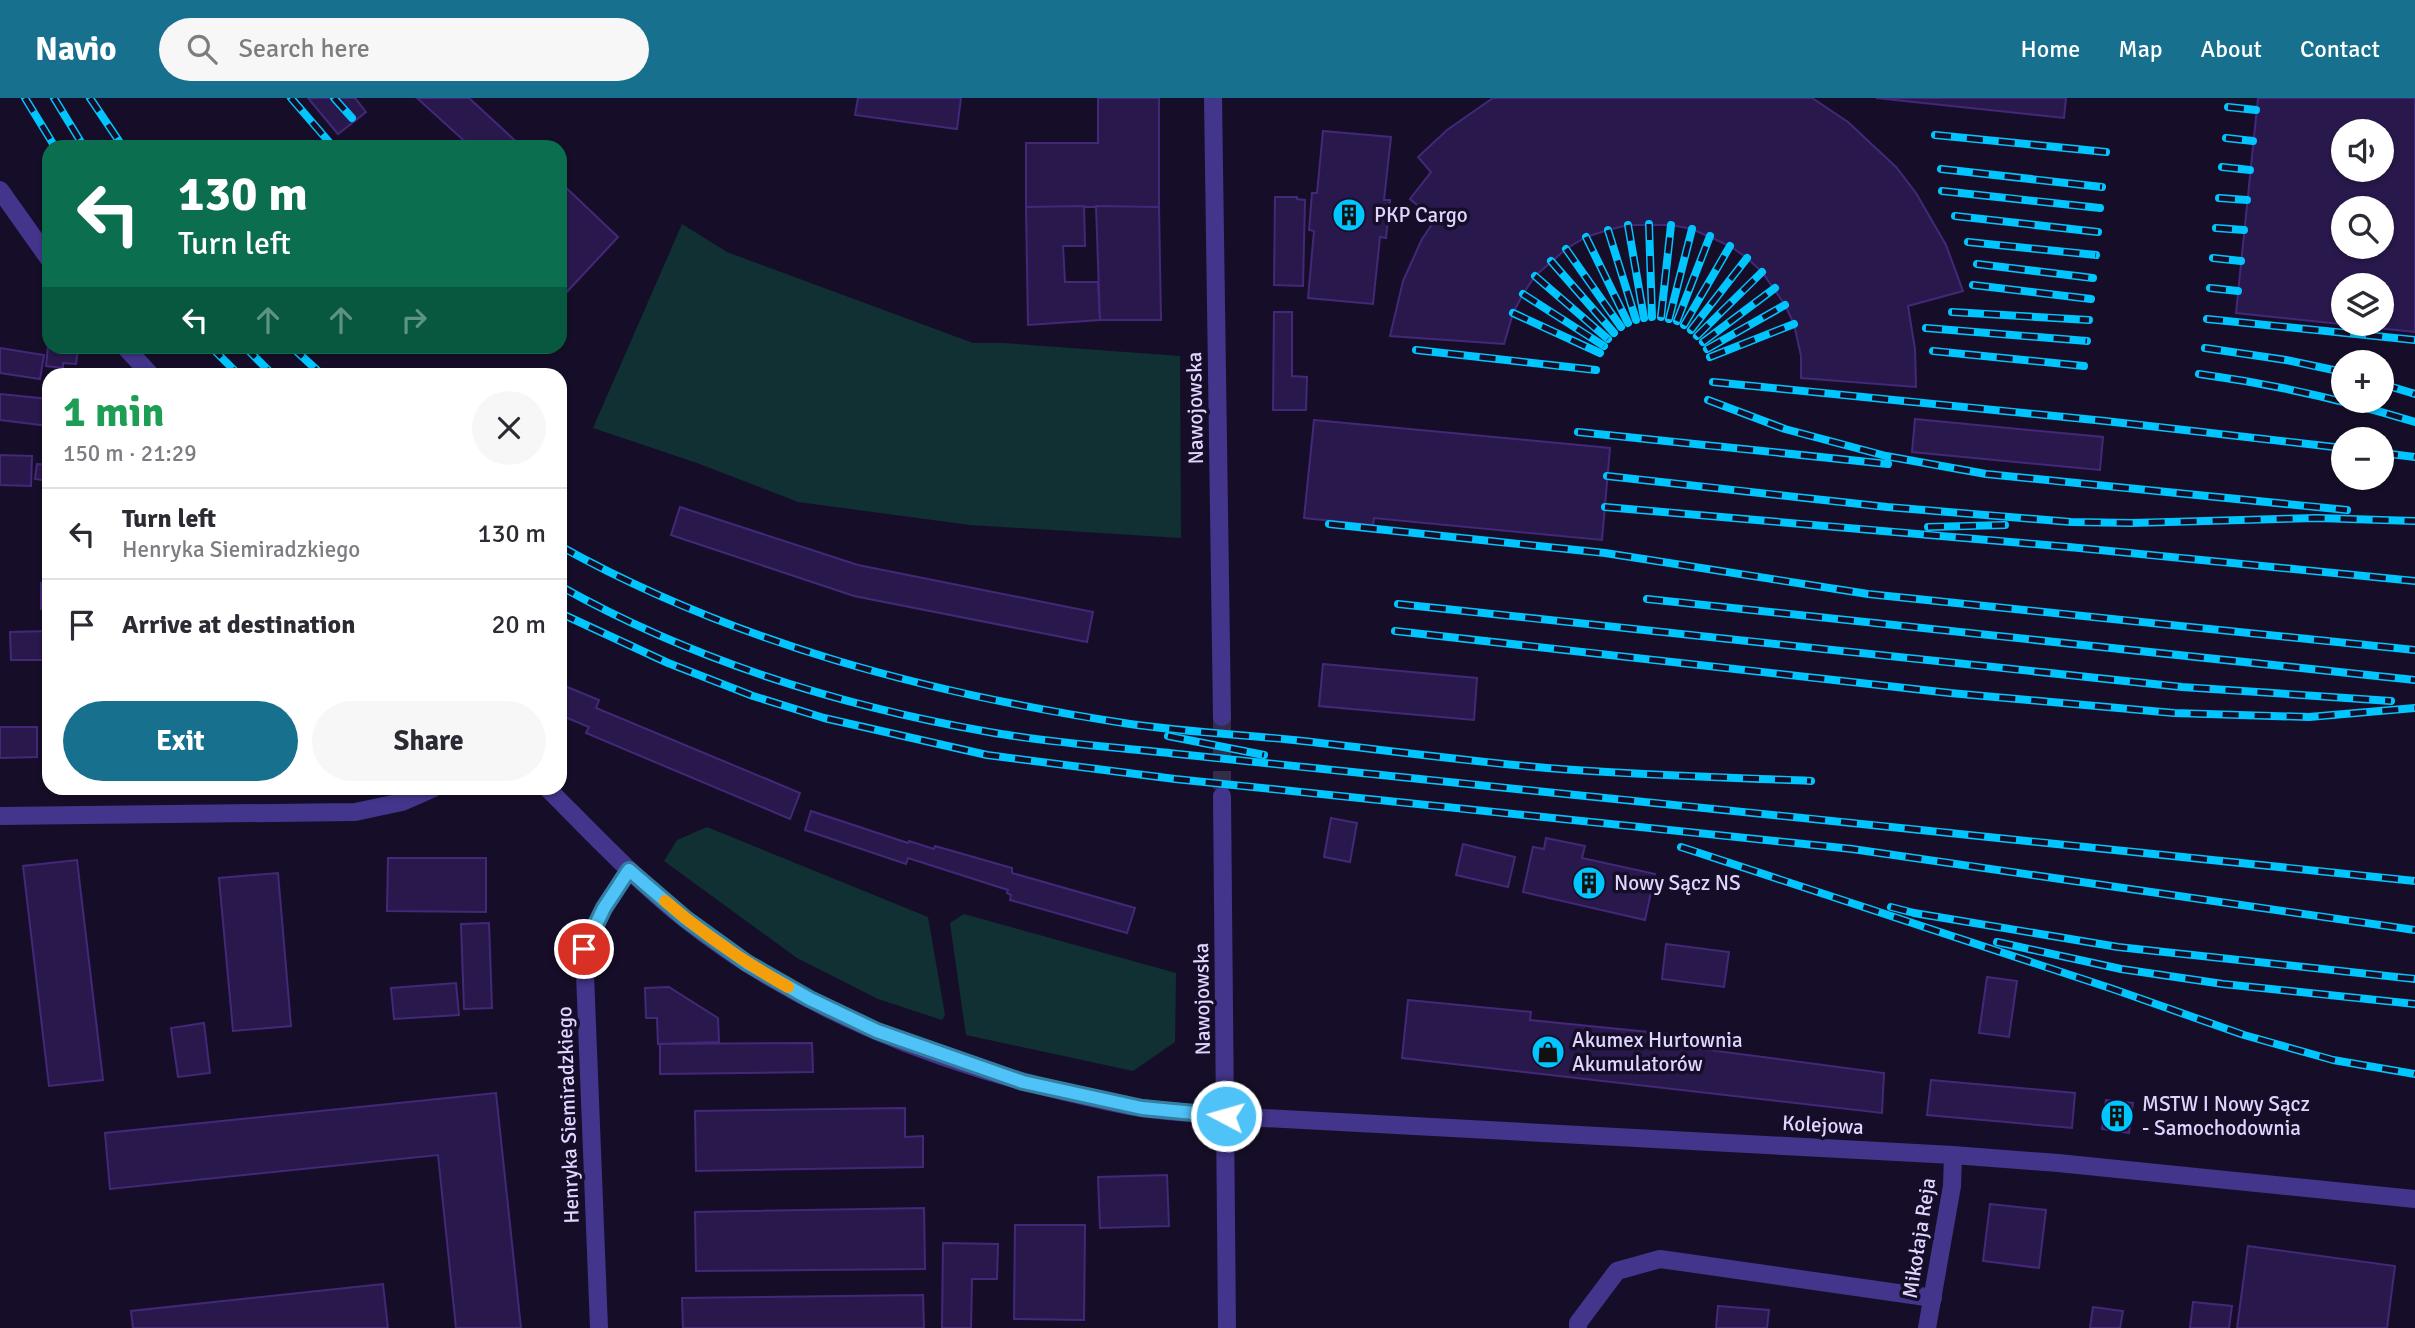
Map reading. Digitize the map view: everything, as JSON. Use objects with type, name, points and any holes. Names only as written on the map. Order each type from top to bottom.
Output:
[{"type":"street","name":"Nawojowska","points":[[1213,98],[1222,717]]},
{"type":"street","points":[[0,190],[42,249]]},
{"type":"street","points":[[131,354],[144,368]]},
{"type":"street","points":[[0,816],[355,812],[402,802],[418,795]]},
{"type":"street","name":"Kolejowa","points":[[554,795],[629,870],[686,919],[747,963],[810,999],[877,1031],[1023,1082],[1142,1108],[1226,1116],[1953,1155],[2415,1199]]},
{"type":"street","name":"Nawojowska","points":[[1222,796],[1227,1328]]},
{"type":"street","name":"Henryka Siemiradzkiego","points":[[599,1328],[584,949],[604,908],[629,870]]},
{"type":"street","name":"Mikołaja Reja","points":[[1927,1328],[1951,1186],[1953,1155]]},
{"type":"street","points":[[1578,1328],[1578,1323],[1617,1270],[1660,1259],[1933,1298]]},
{"type":"green space","points":[[682,224],[727,252],[973,343],[1180,356],[1181,538],[970,525],[798,502],[697,463],[593,428]]},
{"type":"green space","points":[[707,827],[928,917],[945,1015],[942,1020],[878,999],[797,958],[664,861],[677,840]]},
{"type":"green space","points":[[964,914],[1176,973],[1175,1042],[1133,1071],[966,1035],[950,923]]},
{"type":"building","points":[[308,98],[355,98],[366,112],[338,134]]},
{"type":"building","points":[[417,98],[469,98],[514,140],[463,140]]},
{"type":"building","points":[[858,98],[961,98],[957,129],[855,115]]},
{"type":"building","points":[[1098,98],[1159,98],[1159,207],[1026,207],[1026,143],[1098,143]]},
{"type":"building","points":[[1493,98],[1812,98],[1848,122],[1896,167],[1916,193],[1946,245],[1963,291],[1908,306],[1915,349],[1916,387],[1801,378],[1801,356],[1794,324],[1785,305],[1762,272],[1730,246],[1692,229],[1671,225],[1628,225],[1586,237],[1566,249],[1535,276],[1523,294],[1513,313],[1504,344],[1390,336],[1403,281],[1422,239],[1435,220],[1410,199],[1431,172],[1418,157],[1447,130]]},
{"type":"building","points":[[1876,98],[2066,98],[2064,118]]},
{"type":"building","points":[[2258,98],[2415,98],[2415,332],[2394,330],[2394,273],[2331,273],[2331,323],[2236,313]]},
{"type":"building","name":"PKP Cargo","points":[[1323,131],[1391,137],[1384,200],[1390,200],[1386,238],[1380,237],[1373,304],[1308,298],[1314,231],[1309,230],[1312,193],[1317,193]]},
{"type":"building","points":[[567,189],[618,237],[567,292]]},
{"type":"building","points":[[1275,197],[1297,197],[1305,200],[1303,286],[1274,285]]},
{"type":"building","points":[[1084,206],[1085,246],[1063,246],[1065,282],[1098,282],[1100,320],[1028,325],[1026,207]]},
{"type":"building","points":[[1096,206],[1159,207],[1161,320],[1100,320]]},
{"type":"building","points":[[1274,312],[1292,312],[1292,376],[1307,377],[1306,410],[1273,410]]},
{"type":"building","points":[[0,348],[44,355],[40,379],[0,373]]},
{"type":"building","points":[[47,354],[77,354],[76,364],[63,363],[63,368],[46,366]]},
{"type":"building","points":[[0,394],[42,398],[42,425],[0,420]]},
{"type":"building","points":[[1915,419],[2103,437],[2100,470],[1912,452]]},
{"type":"building","points":[[1314,420],[1610,448],[1602,540],[1374,518],[1373,525],[1304,518]]},
{"type":"building","points":[[0,455],[32,456],[31,486],[0,485]]},
{"type":"building","points":[[37,464],[42,464],[42,480],[35,479]]},
{"type":"building","points":[[680,507],[858,565],[1093,612],[1087,642],[854,596],[671,535]]},
{"type":"building","points":[[42,631],[42,660],[11,660],[10,632]]},
{"type":"building","points":[[1323,664],[1477,678],[1474,720],[1319,706]]},
{"type":"building","points":[[567,687],[599,700],[596,708],[800,793],[790,819],[586,733],[589,727],[567,718]]},
{"type":"building","points":[[0,727],[37,727],[37,757],[0,758]]},
{"type":"building","points":[[811,811],[908,843],[909,841],[934,849],[935,846],[1012,868],[1012,873],[1135,908],[1127,933],[1010,900],[1008,890],[908,858],[906,864],[805,830]]},
{"type":"building","points":[[1331,818],[1357,823],[1350,862],[1324,857]]},
{"type":"building","name":"Nowy Sącz NS","points":[[1546,838],[1585,846],[1582,858],[1655,874],[1645,920],[1523,892],[1533,847],[1544,849]]},
{"type":"building","points":[[1463,844],[1515,857],[1508,887],[1456,875]]},
{"type":"building","points":[[388,858],[486,858],[486,912],[387,911]]},
{"type":"building","points":[[77,860],[103,1080],[49,1086],[23,866]]},
{"type":"building","points":[[278,873],[291,1026],[233,1031],[219,878]]},
{"type":"building","points":[[489,923],[492,1008],[464,1009],[461,924]]},
{"type":"building","points":[[1666,944],[1729,952],[1724,987],[1662,979]]},
{"type":"building","points":[[1987,977],[2017,981],[2009,1037],[1979,1033]]},
{"type":"building","points":[[456,983],[459,1015],[394,1019],[391,988]]},
{"type":"building","points":[[669,987],[718,1018],[719,1042],[658,1044],[657,1018],[646,1018],[645,988]]},
{"type":"building","points":[[1408,1000],[1531,1012],[1530,1020],[1688,1036],[1686,1047],[1884,1073],[1882,1113],[1402,1058]]},
{"type":"building","points":[[204,1023],[210,1073],[178,1077],[171,1028]]},
{"type":"building","points":[[812,1043],[813,1072],[660,1074],[660,1044]]},
{"type":"building","points":[[1931,1080],[2075,1093],[2072,1128],[1927,1115]]},
{"type":"building","points":[[496,1093],[521,1328],[456,1328],[438,1155],[110,1189],[105,1133]]},
{"type":"building","name":"MSTW I Nowy Sącz - Samochodownia","points":[[2106,1100],[2133,1103],[2129,1133],[2102,1129]]},
{"type":"building","points":[[905,1108],[905,1137],[923,1136],[923,1167],[696,1171],[695,1111]]},
{"type":"building","points":[[1167,1175],[1169,1226],[1100,1228],[1098,1177]]},
{"type":"building","points":[[1990,1204],[2046,1210],[2039,1268],[1983,1261]]},
{"type":"building","points":[[924,1208],[925,1269],[696,1271],[695,1212]]},
{"type":"building","points":[[1015,1225],[1085,1225],[1084,1320],[1014,1319]]},
{"type":"building","points":[[943,1243],[998,1244],[997,1279],[972,1279],[971,1328],[942,1328]]},
{"type":"building","points":[[2248,1246],[2395,1266],[2387,1328],[2237,1328]]},
{"type":"building","points":[[383,1284],[388,1328],[133,1328],[131,1311]]},
{"type":"building","points":[[923,1295],[924,1328],[683,1328],[682,1298]]},
{"type":"building","points":[[2193,1302],[2232,1306],[2229,1328],[2190,1328]]},
{"type":"building","points":[[1718,1306],[1769,1310],[1767,1328],[1716,1328]]},
{"type":"building","points":[[2093,1307],[2123,1311],[2120,1328],[2090,1328]]},
{"type":"tunnel","points":[[1222,717],[1222,796]]},
{"type":"railway","points":[[25,98],[51,140]]},
{"type":"railway","points":[[54,98],[80,140]]},
{"type":"railway","points":[[90,98],[118,140]]},
{"type":"railway","points":[[291,98],[327,140]]},
{"type":"railway","points":[[334,98],[352,118]]},
{"type":"railway","points":[[2228,107],[2256,110]]},
{"type":"railway","points":[[1935,135],[2106,152]]},
{"type":"railway","points":[[2226,138],[2253,141]]},
{"type":"railway","points":[[2222,167],[2250,170]]},
{"type":"railway","points":[[1941,169],[2102,187]]},
{"type":"railway","points":[[1942,191],[2100,208]]},
{"type":"railway","points":[[2219,198],[2247,200]]},
{"type":"railway","points":[[1955,216],[2098,232]]},
{"type":"railway","points":[[1649,224],[1652,317]]},
{"type":"railway","points":[[1628,225],[1644,318]]},
{"type":"railway","points":[[1661,317],[1671,225]]},
{"type":"railway","points":[[2216,228],[2244,230]]},
{"type":"railway","points":[[1669,319],[1692,229]]},
{"type":"railway","points":[[1608,230],[1636,320]]},
{"type":"railway","points":[[1677,321],[1710,236]]},
{"type":"railway","points":[[1586,237],[1628,323]]},
{"type":"railway","points":[[1968,242],[2096,255]]},
{"type":"railway","points":[[1684,325],[1730,246]]},
{"type":"railway","points":[[1566,249],[1621,327]]},
{"type":"railway","points":[[1691,330],[1747,258]]},
{"type":"railway","points":[[2213,258],[2241,261]]},
{"type":"railway","points":[[1551,261],[1614,333]]},
{"type":"railway","points":[[1977,264],[2093,278]]},
{"type":"railway","points":[[1697,336],[1762,272]]},
{"type":"railway","points":[[1535,276],[1608,339]]},
{"type":"railway","points":[[1973,285],[2091,299]]},
{"type":"railway","points":[[1703,342],[1775,288]]},
{"type":"railway","points":[[2210,288],[2238,291]]},
{"type":"railway","points":[[1523,294],[1604,346]]},
{"type":"railway","points":[[1707,349],[1785,305]]},
{"type":"railway","points":[[1952,312],[2089,320]]},
{"type":"railway","points":[[1513,313],[1600,353]]},
{"type":"railway","points":[[2207,319],[2415,340]]},
{"type":"railway","points":[[1710,357],[1794,324]]},
{"type":"railway","points":[[1926,328],[2087,341]]},
{"type":"railway","points":[[2205,348],[2331,369]]},
{"type":"railway","points":[[1416,350],[1596,370]]},
{"type":"railway","points":[[1933,351],[2084,366]]},
{"type":"railway","points":[[218,354],[232,368]]},
{"type":"railway","points":[[252,354],[266,368]]},
{"type":"railway","points":[[300,354],[315,368]]},
{"type":"railway","points":[[2199,374],[2308,394],[2415,422]]},
{"type":"railway","points":[[1713,382],[2331,447]]},
{"type":"railway","points":[[2394,388],[2415,394]]},
{"type":"railway","points":[[1708,400],[1785,429],[1886,456],[1986,474],[2347,510]]},
{"type":"railway","points":[[1578,432],[1888,464]]},
{"type":"railway","points":[[2394,454],[2415,457]]},
{"type":"railway","points":[[1607,476],[1887,507],[2071,522],[2317,518],[2415,521]]},
{"type":"railway","points":[[1605,507],[2069,547],[2415,581]]},
{"type":"railway","points":[[1329,524],[1605,553],[1868,594],[2415,650]]},
{"type":"railway","points":[[1928,527],[2005,525]]},
{"type":"railway","points":[[567,550],[627,581],[695,611],[765,637],[909,680],[1056,712],[1151,727],[1547,768],[1811,781]]},
{"type":"railway","points":[[567,590],[662,636],[768,677],[878,709],[1013,736],[2415,881]]},
{"type":"railway","points":[[1647,599],[2415,680]]},
{"type":"railway","points":[[1398,604],[2182,687],[2391,701]]},
{"type":"railway","points":[[567,616],[668,663],[753,696],[824,718],[987,755],[1175,779],[1852,849],[2415,930]]},
{"type":"railway","points":[[1395,631],[1950,693],[2174,713],[2309,717],[2415,708]]},
{"type":"railway","points":[[1168,736],[1264,755]]},
{"type":"railway","points":[[1681,847],[2113,989],[2244,1035],[2333,1060],[2415,1074]]},
{"type":"railway","points":[[1891,907],[2118,947],[2415,979]]},
{"type":"railway","points":[[1997,942],[2121,969],[2223,984],[2415,1004]]},
{"type":"slow traffic","points":[[665,901],[747,963],[788,987]]},
{"type":"place","name":"PKP Cargo","points":[[1349,215]]},
{"type":"place","name":"Nowy Sącz NS","points":[[1589,883]]},
{"type":"place","name":"Akumex Hurtownia Akumulatorów","points":[[1548,1052]]},
{"type":"place","name":"MSTW I Nowy Sącz - Samochodownia","points":[[2117,1116]]},
{"type":"route","points":[[584,949],[604,908],[629,870],[686,919],[747,963],[810,999],[877,1031],[1023,1082],[1142,1108],[1226,1116]]}]
